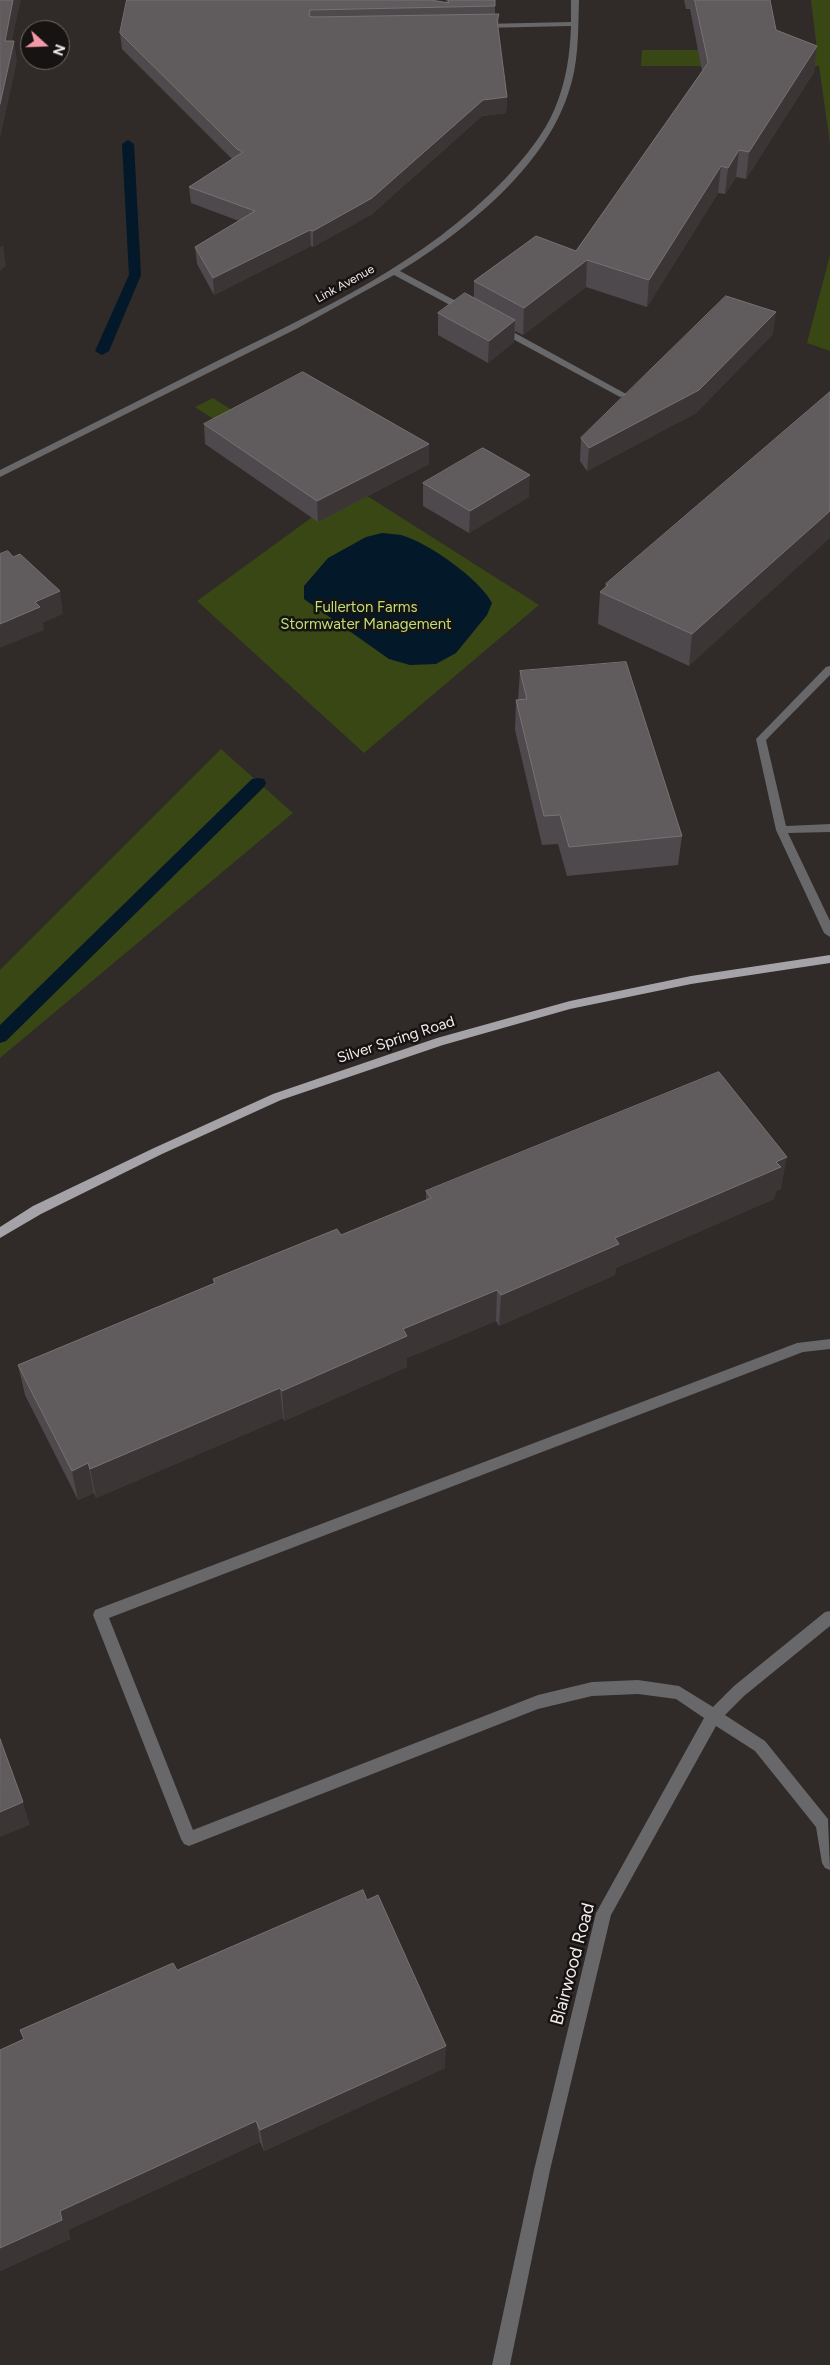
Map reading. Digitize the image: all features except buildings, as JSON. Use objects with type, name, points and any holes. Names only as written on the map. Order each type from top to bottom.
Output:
[{"type":"main road","name":"Silver Spring Road","points":[[0,1233],[37,1210],[158,1150],[277,1097],[441,1042],[570,1005],[691,980],[830,959]]},
{"type":"street","name":"Link Avenue","points":[[0,474],[338,304],[419,256],[487,204],[536,147],[559,110],[569,82],[575,56],[575,0]]},
{"type":"street","points":[[478,26],[575,24]]},
{"type":"street","points":[[393,271],[478,317]]},
{"type":"street","points":[[495,326],[623,395]]},
{"type":"street","points":[[830,669],[761,739],[781,830],[830,933]]},
{"type":"street","points":[[781,830],[830,828]]},
{"type":"street","points":[[830,1344],[802,1347],[100,1616],[189,1839],[538,1702],[592,1688],[638,1687],[680,1693],[713,1717],[760,1746],[823,1824],[830,1863]]},
{"type":"street","name":"Blairwood Road","points":[[501,2365],[542,2170],[604,1913],[713,1717],[739,1691],[830,1616]]},
{"type":"green space","points":[[811,0],[830,0],[830,144],[819,66],[641,66],[642,50],[817,50]]},
{"type":"green space","points":[[830,255],[830,351],[807,343]]},
{"type":"green space","name":"Fullerton Farms Stormwater Management","points":[[213,398],[539,605],[364,753],[197,601],[337,499],[195,407]]},
{"type":"green space","points":[[221,749],[293,813],[0,1058],[0,970]]},
{"type":"water","points":[[382,533],[401,535],[438,553],[476,583],[486,593],[492,603],[487,615],[456,653],[436,664],[410,665],[389,659],[304,599],[304,586],[328,558],[366,537]]},
{"type":"waterway","points":[[102,351],[135,275],[128,144]]},
{"type":"waterway","points":[[0,1036],[258,783]]}]
